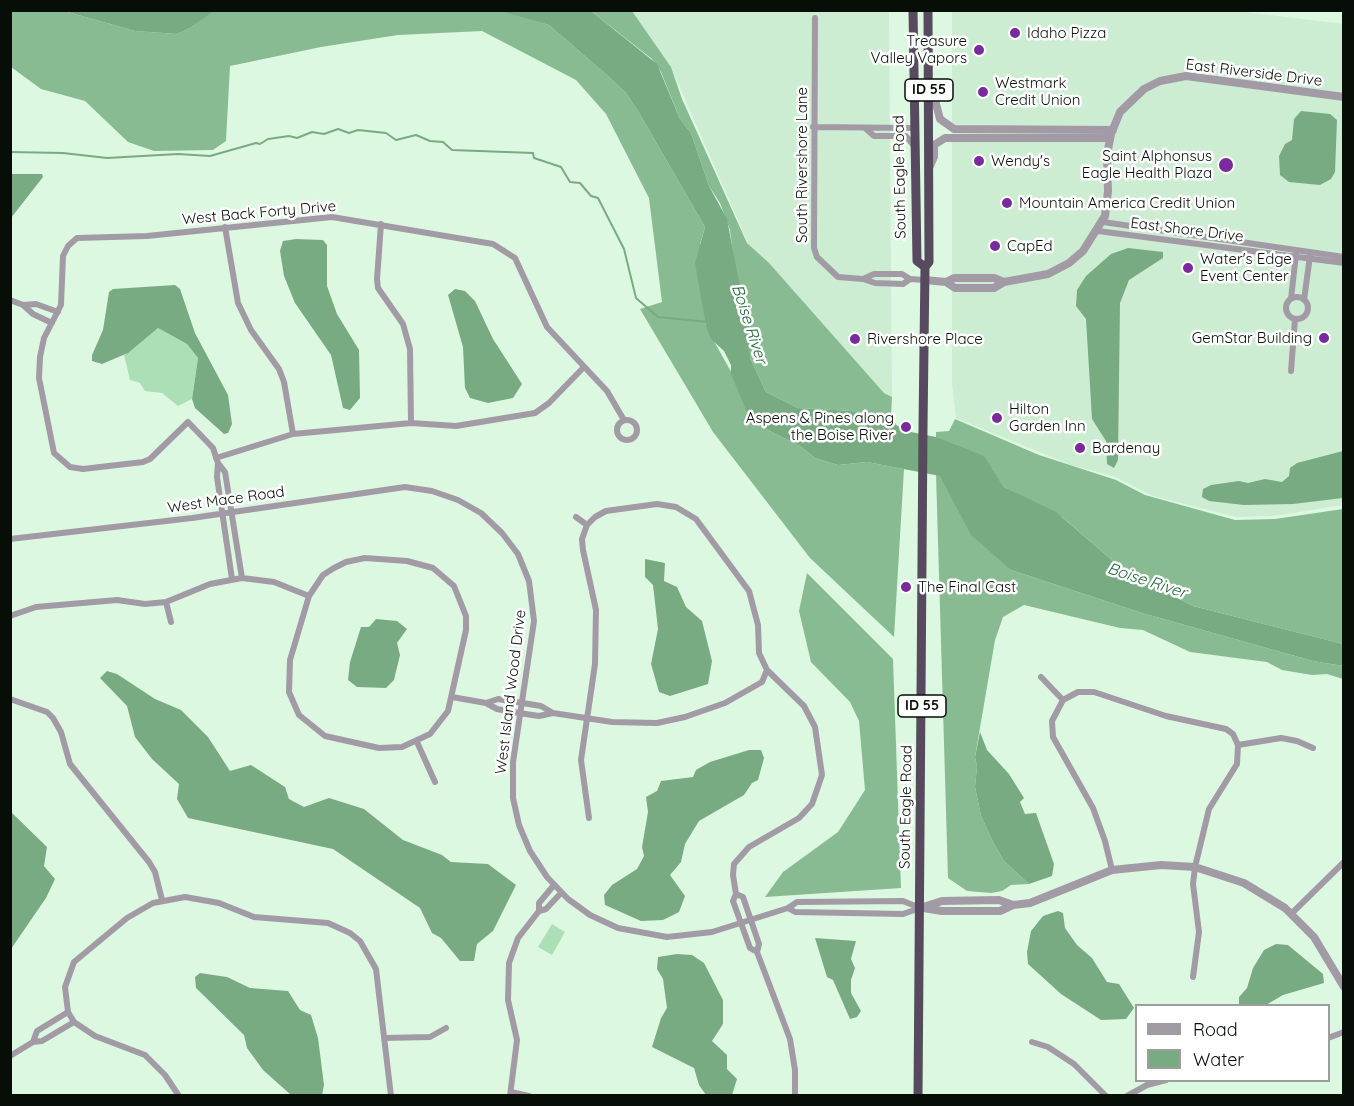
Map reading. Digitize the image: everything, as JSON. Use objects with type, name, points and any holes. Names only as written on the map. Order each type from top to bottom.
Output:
[{"type":"highway","name":"South Eagle Road","points":[[913,10],[917,261],[925,267]]},
{"type":"highway","name":"South Eagle Road","points":[[918,1095],[925,267],[929,262],[928,10]]},
{"type":"highway","points":[[914,128],[920,136],[921,153],[928,172]]},
{"type":"street","name":"South Rivershore Lane","points":[[816,18],[813,127],[814,248],[817,257],[838,277],[863,279],[874,274],[902,274],[910,279],[925,280]]},
{"type":"street","name":"East Riverside Drive","points":[[925,280],[946,282],[954,278],[994,278],[1004,282],[1042,276],[1061,268],[1083,251],[1103,222],[1108,202],[1107,155],[1120,112],[1138,93],[1160,81],[1198,77],[1344,98]]},
{"type":"street","points":[[929,88],[934,96],[940,119],[954,129],[1112,134]]},
{"type":"street","points":[[813,127],[914,128]]},
{"type":"street","points":[[864,128],[874,136],[906,136],[914,147]]},
{"type":"street","points":[[928,172],[934,157],[934,145],[945,138],[1112,134]]},
{"type":"street","name":"West Back Forty Drive","points":[[58,312],[61,305],[63,256],[72,241],[84,237],[147,236],[332,217],[493,244],[515,258],[547,327],[584,368]]},
{"type":"street","name":"East Shore Drive","points":[[1103,222],[1344,263]]},
{"type":"street","points":[[381,224],[378,288],[403,324],[410,349],[411,423]]},
{"type":"street","points":[[225,227],[238,303],[251,330],[279,369],[284,382],[293,434]]},
{"type":"street","name":"East Shore Drive","points":[[1098,231],[1296,254]]},
{"type":"street","points":[[1291,371],[1295,319],[1286,310],[1291,298],[1296,254]]},
{"type":"street","points":[[1304,300],[1310,256]]},
{"type":"street","name":"East Shore Drive","points":[[1310,256],[1344,257]]},
{"type":"street","points":[[1291,298],[1298,297],[1308,306],[1302,318],[1295,319]]},
{"type":"street","points":[[10,300],[24,304],[36,304],[58,312],[52,322],[40,357],[39,378],[50,442],[60,461],[70,467],[83,469],[143,462],[150,459],[188,422],[206,439],[225,472],[242,578]]},
{"type":"street","points":[[24,304],[33,314],[52,322]]},
{"type":"street","points":[[217,460],[293,434],[411,423],[456,426],[535,412],[549,403],[584,368],[614,401],[624,420]]},
{"type":"street","points":[[217,460],[217,477],[232,579]]},
{"type":"street","name":"West Mace Road","points":[[10,539],[233,513],[405,487],[443,494]]},
{"type":"street","name":"West Island Wood Drive","points":[[443,494],[470,506],[493,523],[508,539],[524,568],[532,594],[534,621],[512,773],[515,809],[530,851],[561,893],[599,919],[642,934],[690,936],[712,932],[750,918],[788,908],[797,902],[903,901],[920,908]]},
{"type":"street","points":[[589,818],[581,760],[596,649],[594,594],[582,539],[587,525],[595,517],[606,512],[657,504],[676,507],[687,512],[703,529],[749,591],[758,625],[759,652],[766,670],[804,706],[811,717],[818,738],[822,775],[817,794],[806,812],[740,855],[733,875],[736,894],[733,901],[750,948],[757,952]]},
{"type":"street","points":[[576,517],[587,525]]},
{"type":"street","points":[[227,545],[237,543]]},
{"type":"street","points":[[356,559],[417,562],[442,573],[454,586],[466,616],[466,630],[452,697],[440,724],[417,742],[387,748],[336,740],[315,730],[299,714],[289,692],[288,671],[309,596],[323,575],[356,559]]},
{"type":"street","points":[[10,616],[36,607],[117,600],[145,604],[166,602],[210,584],[242,578],[274,582],[309,596]]},
{"type":"street","points":[[166,602],[171,622]]},
{"type":"street","points":[[452,697],[486,703],[497,709],[539,716],[553,713],[642,724],[685,717],[718,705],[762,682],[766,670]]},
{"type":"street","points":[[1041,677],[1063,700]]},
{"type":"street","points":[[1112,870],[1105,841],[1093,808],[1053,737],[1052,721],[1063,700],[1078,692],[1094,692],[1166,716],[1226,729],[1238,745],[1237,764],[1209,809],[1195,867],[1193,884],[1199,933],[1193,977]]},
{"type":"street","points":[[10,699],[41,710],[53,718],[61,732],[70,764],[149,862],[155,872],[162,900]]},
{"type":"street","points":[[486,703],[498,699],[521,702],[541,706],[553,713]]},
{"type":"street","points":[[1238,745],[1281,738],[1298,741],[1313,748]]},
{"type":"street","points":[[417,742],[435,782]]},
{"type":"street","points":[[1292,914],[1344,861]]},
{"type":"street","points":[[920,908],[942,901],[999,900],[1013,905],[1037,902],[1112,870],[1161,865],[1195,867],[1244,883],[1292,914],[1323,950],[1344,987]]},
{"type":"street","points":[[529,1095],[510,1094],[517,1047],[508,1000],[509,963],[519,938],[539,911],[539,903],[554,885]]},
{"type":"street","points":[[539,911],[546,909],[561,893]]},
{"type":"street","points":[[736,894],[743,897],[759,945],[757,952],[789,1038],[795,1070],[795,1095]]},
{"type":"street","points":[[179,1095],[165,1075],[145,1055],[86,1031],[74,1022],[68,1012],[65,987],[74,962],[134,913],[162,900],[198,898],[254,917],[328,923],[350,933],[367,951],[376,969],[391,1095]]},
{"type":"street","name":"West Island Wood Drive","points":[[788,908],[795,912],[903,914],[920,908]]},
{"type":"street","points":[[33,1042],[37,1031],[68,1012]]},
{"type":"street","points":[[10,1056],[74,1022]]},
{"type":"street","points":[[384,1038],[430,1037],[446,1028]]},
{"type":"street","points":[[1330,1038],[1344,1032]]},
{"type":"street","points":[[1032,1042],[1048,1047],[1074,1064],[1106,1095]]},
{"type":"street","points":[[1127,1095],[1158,1082]]},
{"type":"shaded area","points":[[214,10],[501,10],[549,25],[609,77],[626,93],[638,111],[705,227],[700,244],[702,299],[706,327],[762,427],[800,446],[815,458],[838,465],[867,462],[904,469],[894,637],[810,558],[713,432],[640,309],[662,302],[649,198],[606,114],[576,80],[482,31],[398,35],[321,47],[230,66],[226,141],[213,150],[154,151],[128,142],[85,101],[41,89],[11,67],[10,11],[64,11],[135,31],[177,34],[190,28]]},
{"type":"shaded area","points":[[1229,10],[1343,24],[1343,505],[1275,516],[1236,517],[1153,496],[1113,476],[1071,465],[956,418],[952,383],[952,11]]},
{"type":"shaded area","points":[[591,11],[632,11],[671,67],[682,99],[747,243],[769,263],[884,393],[892,397],[891,416],[896,424],[851,411],[798,408],[766,392],[750,358],[752,337],[741,314],[743,304],[735,270],[730,230],[720,203],[709,186],[691,133],[680,119],[661,72],[652,59]]},
{"type":"shaded area","points":[[632,11],[889,11],[892,397],[884,393],[748,243],[671,67]]},
{"type":"shaded area","points":[[158,328],[187,344],[198,358],[192,399],[178,406],[162,393],[145,391],[140,383],[130,380],[124,355]]},
{"type":"shaded area","points":[[955,419],[1039,455],[1116,480],[1145,495],[1235,520],[1275,519],[1343,509],[1343,644],[1193,606],[1126,572],[1062,517],[1004,487],[990,466],[936,437],[936,432],[949,431]]},
{"type":"shaded area","points":[[936,474],[941,476],[1011,570],[1142,613],[1313,661],[1343,666],[1343,679],[1327,674],[1312,675],[1282,670],[1267,662],[1190,652],[1143,630],[1120,628],[1024,605],[1003,617],[995,640],[975,757],[977,767],[975,787],[981,816],[993,842],[1004,861],[1029,884],[1011,885],[1002,891],[991,893],[967,891],[948,878]]},
{"type":"shaded area","points":[[807,573],[893,659],[901,888],[765,897],[783,872],[838,832],[865,790],[859,721],[850,702],[811,662],[799,611]]},
{"type":"shaded area","points":[[552,924],[565,932],[552,955],[538,947]]},
{"type":"water","points":[[64,11],[214,11],[177,34],[135,31]]},
{"type":"water","points":[[501,11],[591,11],[657,64],[680,119],[691,133],[709,186],[727,219],[743,304],[741,314],[752,336],[750,358],[766,392],[798,408],[851,411],[890,421],[906,431],[936,437],[984,456],[1004,487],[1056,512],[1126,572],[1193,606],[1343,644],[1343,666],[1313,661],[1142,613],[1011,570],[971,535],[940,476],[867,462],[838,465],[815,458],[800,446],[762,427],[746,410],[731,374],[731,365],[724,351],[711,339],[706,327],[695,263],[705,227],[638,111],[626,93],[549,25]]},
{"type":"water","points":[[1301,111],[1330,114],[1337,120],[1335,172],[1331,179],[1320,185],[1289,182],[1280,175],[1279,156],[1285,144],[1292,140],[1294,119]]},
{"type":"water","points":[[11,174],[42,174],[43,177],[11,218]]},
{"type":"water","points":[[323,240],[327,245],[327,286],[337,314],[359,350],[360,398],[350,410],[343,408],[331,355],[295,303],[284,276],[280,251],[283,241]]},
{"type":"water","points":[[1128,248],[1163,252],[1163,258],[1129,280],[1120,303],[1118,460],[1114,468],[1107,464],[1106,441],[1092,419],[1086,319],[1076,306],[1077,290],[1086,276],[1111,254]]},
{"type":"water","points":[[175,285],[180,289],[195,333],[228,395],[232,424],[228,433],[224,434],[195,408],[192,399],[198,358],[187,344],[158,328],[128,353],[102,364],[92,361],[92,355],[103,330],[109,292],[113,289]]},
{"type":"water","points":[[455,289],[465,291],[475,301],[493,339],[522,384],[513,398],[488,403],[470,398],[465,388],[463,347],[448,295]]},
{"type":"water","points":[[1343,451],[1343,498],[1293,504],[1244,505],[1209,501],[1202,497],[1203,489],[1211,485],[1239,481],[1248,483],[1265,479],[1282,482],[1289,476],[1290,468],[1297,463]]},
{"type":"water","points":[[645,559],[665,563],[664,581],[677,587],[686,607],[702,621],[712,661],[708,684],[670,696],[659,692],[651,664],[658,629],[653,585],[645,577]]},
{"type":"water","points":[[376,619],[397,621],[407,629],[397,643],[400,655],[394,680],[386,688],[357,687],[348,680],[350,662],[361,627],[369,627]]},
{"type":"water","points":[[107,671],[117,674],[155,699],[181,710],[208,737],[230,771],[251,765],[285,787],[289,799],[304,807],[329,798],[364,809],[403,840],[442,855],[451,862],[488,864],[516,885],[493,931],[477,944],[474,961],[460,961],[441,938],[432,933],[420,908],[333,849],[188,818],[177,799],[179,784],[152,759],[135,737],[127,706],[100,678]]},
{"type":"water","points":[[980,732],[987,750],[1009,774],[1024,798],[1020,802],[1025,814],[1036,813],[1054,864],[1052,876],[1029,884],[1004,861],[993,842],[981,816],[975,787],[977,767],[975,757]]},
{"type":"water","points":[[749,750],[761,750],[764,758],[758,780],[752,783],[744,795],[699,821],[685,844],[681,862],[670,875],[685,896],[679,912],[663,920],[641,921],[605,905],[604,895],[612,885],[637,869],[644,856],[642,847],[648,812],[646,797],[657,791],[661,781],[693,777],[696,770],[710,762]]},
{"type":"water","points":[[11,812],[47,847],[44,866],[55,879],[46,898],[11,949]]},
{"type":"water","points":[[1058,911],[1063,913],[1065,928],[1077,945],[1092,958],[1107,982],[1119,984],[1134,1008],[1126,1019],[1101,1020],[1061,994],[1028,964],[1027,952],[1031,931],[1043,916]]},
{"type":"water","points":[[815,938],[856,941],[851,959],[855,968],[851,980],[851,993],[861,1011],[857,1017],[850,1019],[833,980],[827,977]]},
{"type":"water","points":[[1276,944],[1288,945],[1323,974],[1324,983],[1283,995],[1268,1004],[1239,1004],[1239,997],[1247,988],[1253,968],[1264,950]]},
{"type":"water","points":[[677,954],[692,955],[704,963],[723,1000],[723,1024],[712,1041],[727,1055],[727,1069],[737,1079],[732,1095],[706,1095],[699,1085],[694,1068],[652,1047],[661,1018],[667,1008],[663,979],[657,969],[658,957]]},
{"type":"water","points":[[200,973],[227,977],[250,988],[288,991],[300,1010],[311,1015],[318,1038],[324,1085],[322,1095],[291,1095],[263,1070],[247,1048],[244,1035],[196,988],[195,977]]},
{"type":"waterway","points":[[10,152],[63,153],[107,158],[178,154],[210,156],[256,143],[260,144],[268,139],[289,136],[297,138],[312,132],[324,134],[338,129],[349,133],[358,130],[386,133],[396,140],[416,135],[430,141],[443,142],[452,150],[533,153],[534,158],[561,167],[570,182],[580,183],[591,196],[598,198],[624,249],[636,298],[658,317],[708,322]]},
{"type":"place","name":"Idaho Pizza","points":[[1015,33]]},
{"type":"place","name":"Treasure Valley Vapors","points":[[979,50]]},
{"type":"place","name":"Westmark Credit Union","points":[[983,92]]},
{"type":"place","name":"Wendy's","points":[[979,161]]},
{"type":"place","name":"Saint Alphonsus Eagle Health Plaza","points":[[1226,165]]},
{"type":"place","name":"Mountain America Credit Union","points":[[1007,203]]},
{"type":"place","name":"CapEd","points":[[995,246]]},
{"type":"place","name":"Water's Edge Event Center","points":[[1188,268]]},
{"type":"place","name":"GemStar Building","points":[[1324,338]]},
{"type":"place","name":"Rivershore Place","points":[[855,339]]},
{"type":"place","name":"Hilton Garden Inn","points":[[997,418]]},
{"type":"place","name":"Aspens & Pines along the Boise River","points":[[906,427]]},
{"type":"place","name":"Bardenay","points":[[1080,448]]},
{"type":"place","name":"The Final Cast","points":[[906,587]]},
{"type":"water label","name":"Boise River","points":[[749,324]]},
{"type":"water label","name":"Boise River","points":[[1147,581]]}]
